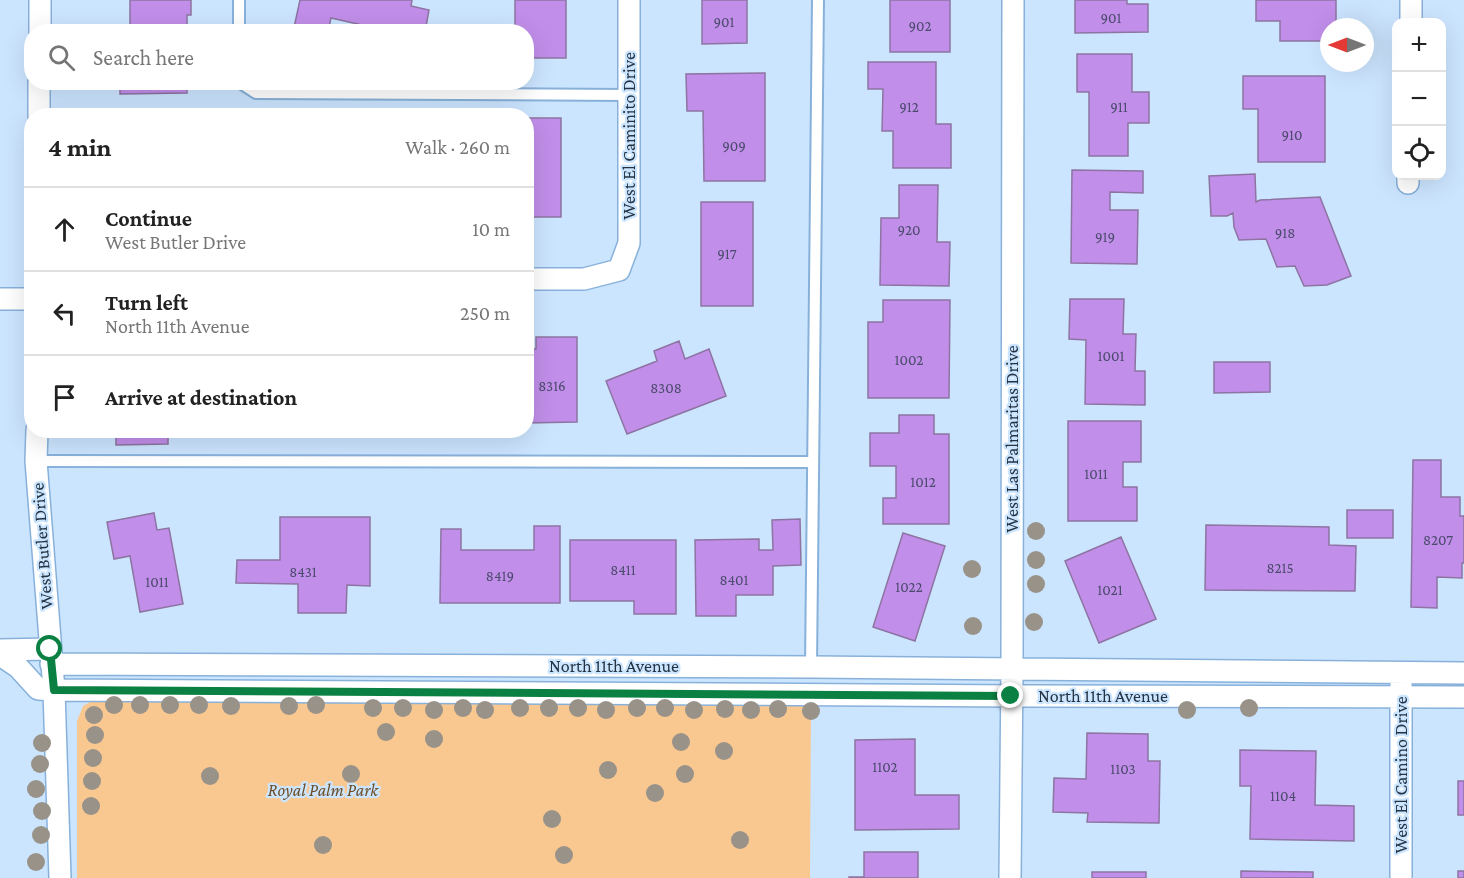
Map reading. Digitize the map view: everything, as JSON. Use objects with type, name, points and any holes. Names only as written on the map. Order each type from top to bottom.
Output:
[{"type":"street","points":[[40,0],[40,24]]},
{"type":"street","name":"West El Caminito Drive","points":[[534,279],[584,279],[619,270],[629,243],[629,0]]},
{"type":"street","name":"West Las Palmaritas Drive","points":[[1010,878],[1013,0]]},
{"type":"street","points":[[1411,0],[1411,18]]},
{"type":"street","points":[[39,90],[39,108]]},
{"type":"street","points":[[0,299],[24,299]]},
{"type":"street","name":"West Butler Drive","points":[[37,438],[36,461],[54,690],[60,878]]},
{"type":"street","name":"North 11th Avenue","points":[[0,652],[50,656],[811,668],[1464,673]]},
{"type":"street","name":"North 11th Avenue","points":[[0,652],[18,667],[38,689],[54,690],[1464,697]]},
{"type":"street","name":"West El Camino Drive","points":[[1401,673],[1401,878]]},
{"type":"lane","points":[[239,0],[239,24]]},
{"type":"lane","points":[[811,668],[818,0]]},
{"type":"lane","points":[[251,90],[256,93],[629,95]]},
{"type":"lane","points":[[36,461],[812,462]]},
{"type":"green space","name":"Royal Palm Park","points":[[94,700],[811,704],[810,878],[77,878],[77,721],[83,706]]},
{"type":"building","points":[[130,0],[191,0],[191,15],[187,15],[187,24],[130,24]]},
{"type":"building","points":[[300,0],[412,0],[411,6],[429,10],[426,24],[358,24],[331,18],[330,24],[295,24]]},
{"type":"building","points":[[515,0],[566,0],[566,58],[534,58],[534,24],[515,24]]},
{"type":"building","points":[[702,0],[747,0],[747,43],[702,44]]},
{"type":"building","points":[[890,0],[950,0],[950,52],[890,52]]},
{"type":"building","points":[[1075,0],[1127,0],[1127,4],[1148,4],[1148,32],[1075,33]]},
{"type":"building","points":[[1256,0],[1336,0],[1336,18],[1320,18],[1320,41],[1280,41],[1280,21],[1256,21]]},
{"type":"building","points":[[1077,54],[1132,54],[1132,92],[1149,92],[1149,123],[1128,123],[1128,156],[1089,156],[1089,92],[1077,92]]},
{"type":"building","points":[[868,62],[936,62],[936,124],[951,124],[951,168],[893,168],[893,131],[882,131],[883,89],[868,89]]},
{"type":"building","points":[[765,73],[765,181],[704,181],[703,111],[687,111],[686,74]]},
{"type":"building","points":[[1243,76],[1325,76],[1325,162],[1258,162],[1258,109],[1243,109]]},
{"type":"building","points":[[120,90],[187,90],[187,93],[120,94]]},
{"type":"building","points":[[534,118],[561,118],[561,217],[534,217]]},
{"type":"building","points":[[1072,170],[1143,171],[1143,193],[1110,192],[1110,210],[1138,210],[1137,264],[1071,263]]},
{"type":"building","points":[[1255,174],[1256,202],[1320,197],[1351,276],[1327,285],[1304,286],[1295,266],[1277,267],[1266,239],[1239,240],[1234,227],[1233,213],[1227,216],[1211,216],[1209,176]]},
{"type":"building","points":[[899,185],[938,185],[937,242],[950,242],[949,286],[880,285],[881,218],[899,218]]},
{"type":"building","points":[[701,202],[753,202],[753,306],[701,306]]},
{"type":"building","points":[[1070,299],[1124,299],[1123,334],[1136,334],[1135,371],[1145,371],[1145,405],[1085,404],[1086,340],[1069,339]]},
{"type":"building","points":[[883,300],[950,300],[949,398],[868,398],[868,322],[883,322]]},
{"type":"building","points":[[536,337],[577,337],[577,422],[534,423],[534,349],[536,349]]},
{"type":"building","points":[[679,341],[685,359],[709,349],[726,396],[627,434],[606,381],[657,361],[654,351]]},
{"type":"building","points":[[1214,362],[1270,362],[1270,392],[1214,393]]},
{"type":"building","points":[[899,415],[934,415],[934,434],[949,434],[949,524],[883,524],[883,498],[896,498],[896,466],[870,466],[870,433],[899,433]]},
{"type":"building","points":[[1068,421],[1141,421],[1141,462],[1123,462],[1123,487],[1137,487],[1137,521],[1068,521]]},
{"type":"building","points":[[116,438],[168,438],[168,444],[116,445]]},
{"type":"building","points":[[1413,460],[1441,460],[1441,497],[1460,497],[1460,516],[1464,516],[1462,578],[1437,577],[1437,608],[1411,607]]},
{"type":"building","points":[[1347,510],[1393,510],[1393,538],[1347,538]]},
{"type":"building","points":[[154,513],[157,530],[169,528],[183,604],[140,612],[130,556],[114,559],[107,522]]},
{"type":"building","points":[[280,517],[370,517],[370,586],[347,585],[346,613],[298,613],[298,584],[236,583],[237,560],[280,560]]},
{"type":"building","points":[[800,519],[801,565],[773,566],[773,595],[736,595],[736,616],[696,616],[695,540],[759,539],[759,550],[773,550],[772,520]]},
{"type":"building","points":[[1206,525],[1329,527],[1329,545],[1356,546],[1355,591],[1205,590]]},
{"type":"building","points":[[534,526],[560,526],[560,603],[440,603],[441,529],[461,529],[461,550],[534,550]]},
{"type":"building","points":[[903,533],[945,546],[915,641],[873,627]]},
{"type":"building","points":[[1121,537],[1156,619],[1099,643],[1065,561]]},
{"type":"building","points":[[570,540],[676,540],[676,614],[634,614],[634,601],[570,601]]},
{"type":"building","points":[[1087,733],[1148,734],[1148,761],[1160,761],[1159,823],[1087,822],[1088,813],[1053,812],[1054,778],[1086,779]]},
{"type":"building","points":[[915,739],[915,795],[959,795],[959,829],[855,830],[855,740]]},
{"type":"building","points":[[1240,750],[1316,751],[1315,805],[1354,806],[1354,841],[1250,839],[1251,786],[1240,786]]},
{"type":"building","points":[[1458,781],[1464,781],[1464,815],[1458,815]]},
{"type":"building","points":[[864,852],[918,852],[918,878],[849,878],[864,877]]},
{"type":"building","points":[[1241,871],[1313,872],[1313,878],[1241,878]]},
{"type":"building","points":[[1458,871],[1464,871],[1464,878],[1458,878]]},
{"type":"building","points":[[1092,872],[1146,872],[1146,878],[1092,878]]},
{"type":"route","points":[[50,649],[54,690],[1011,696]]}]
